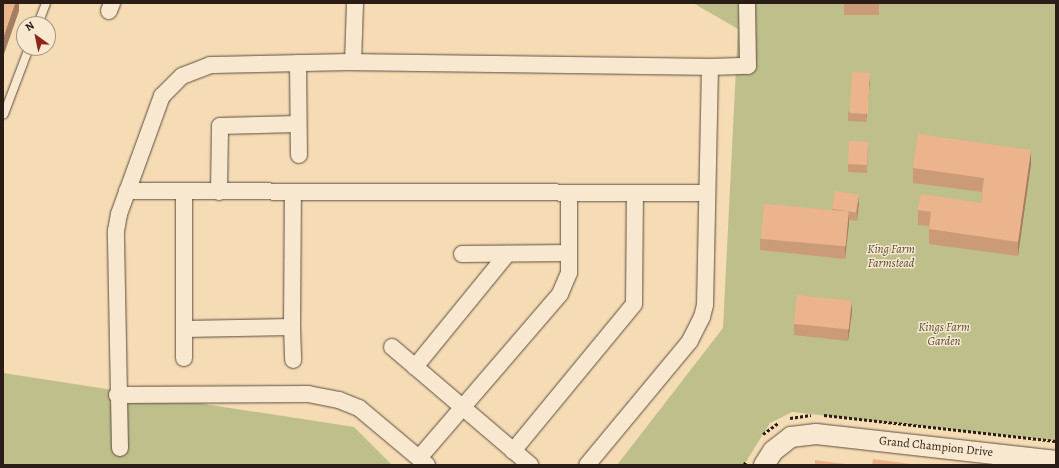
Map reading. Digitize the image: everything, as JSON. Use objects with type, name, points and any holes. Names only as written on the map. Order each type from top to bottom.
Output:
[{"type":"street","points":[[353,62],[355,3]]},
{"type":"street","points":[[120,448],[117,395],[116,231],[127,191],[158,104],[168,89],[182,76],[210,65],[353,62],[710,67],[748,66],[747,3]]},
{"type":"street","points":[[298,63],[299,155]]},
{"type":"street","points":[[587,465],[697,330],[705,305],[710,67]]},
{"type":"street","points":[[218,192],[220,126],[298,124]]},
{"type":"street","points":[[127,191],[707,193]]},
{"type":"street","points":[[184,192],[184,358]]},
{"type":"street","points":[[293,192],[293,360]]},
{"type":"street","points":[[117,395],[308,394],[329,397],[359,408],[423,462],[462,408],[560,294],[569,273],[569,193]]},
{"type":"street","points":[[513,451],[634,304],[635,193]]},
{"type":"street","points":[[462,254],[569,253]]},
{"type":"street","points":[[415,367],[507,254]]},
{"type":"street","points":[[184,329],[292,327]]},
{"type":"street","points":[[392,347],[530,465]]},
{"type":"street","name":"Grand Champion Drive","points":[[764,465],[773,451],[791,437],[816,434],[1056,461]]},
{"type":"lane","points":[[41,16],[46,3]]},
{"type":"lane","points":[[4,114],[26,56]]},
{"type":"green space","name":"King Farm Farmstead","points":[[693,3],[1056,3],[1056,441],[792,412],[770,423],[744,465],[617,465],[723,328],[738,29]]},
{"type":"green space","points":[[3,373],[354,427],[392,465],[3,465]]},
{"type":"building","points":[[3,3],[15,3],[3,38]]},
{"type":"building","points":[[878,3],[878,4],[844,4]]},
{"type":"building","points":[[852,72],[870,73],[868,114],[850,113]]},
{"type":"building","points":[[918,134],[1031,150],[1018,242],[929,229],[931,212],[918,210],[921,194],[981,203],[984,178],[913,168]]},
{"type":"building","points":[[849,141],[868,142],[867,165],[848,164]]},
{"type":"building","points":[[835,191],[859,195],[856,213],[832,209]]},
{"type":"building","points":[[764,204],[849,211],[846,246],[761,239]]},
{"type":"building","points":[[797,295],[852,301],[849,330],[794,324]]},
{"type":"building","points":[[873,459],[919,465],[872,465]]},
{"type":"building","points":[[815,460],[845,464],[845,465],[815,465]]},
{"type":"park label","name":"Kings Farm Garden","points":[[944,335]]}]
